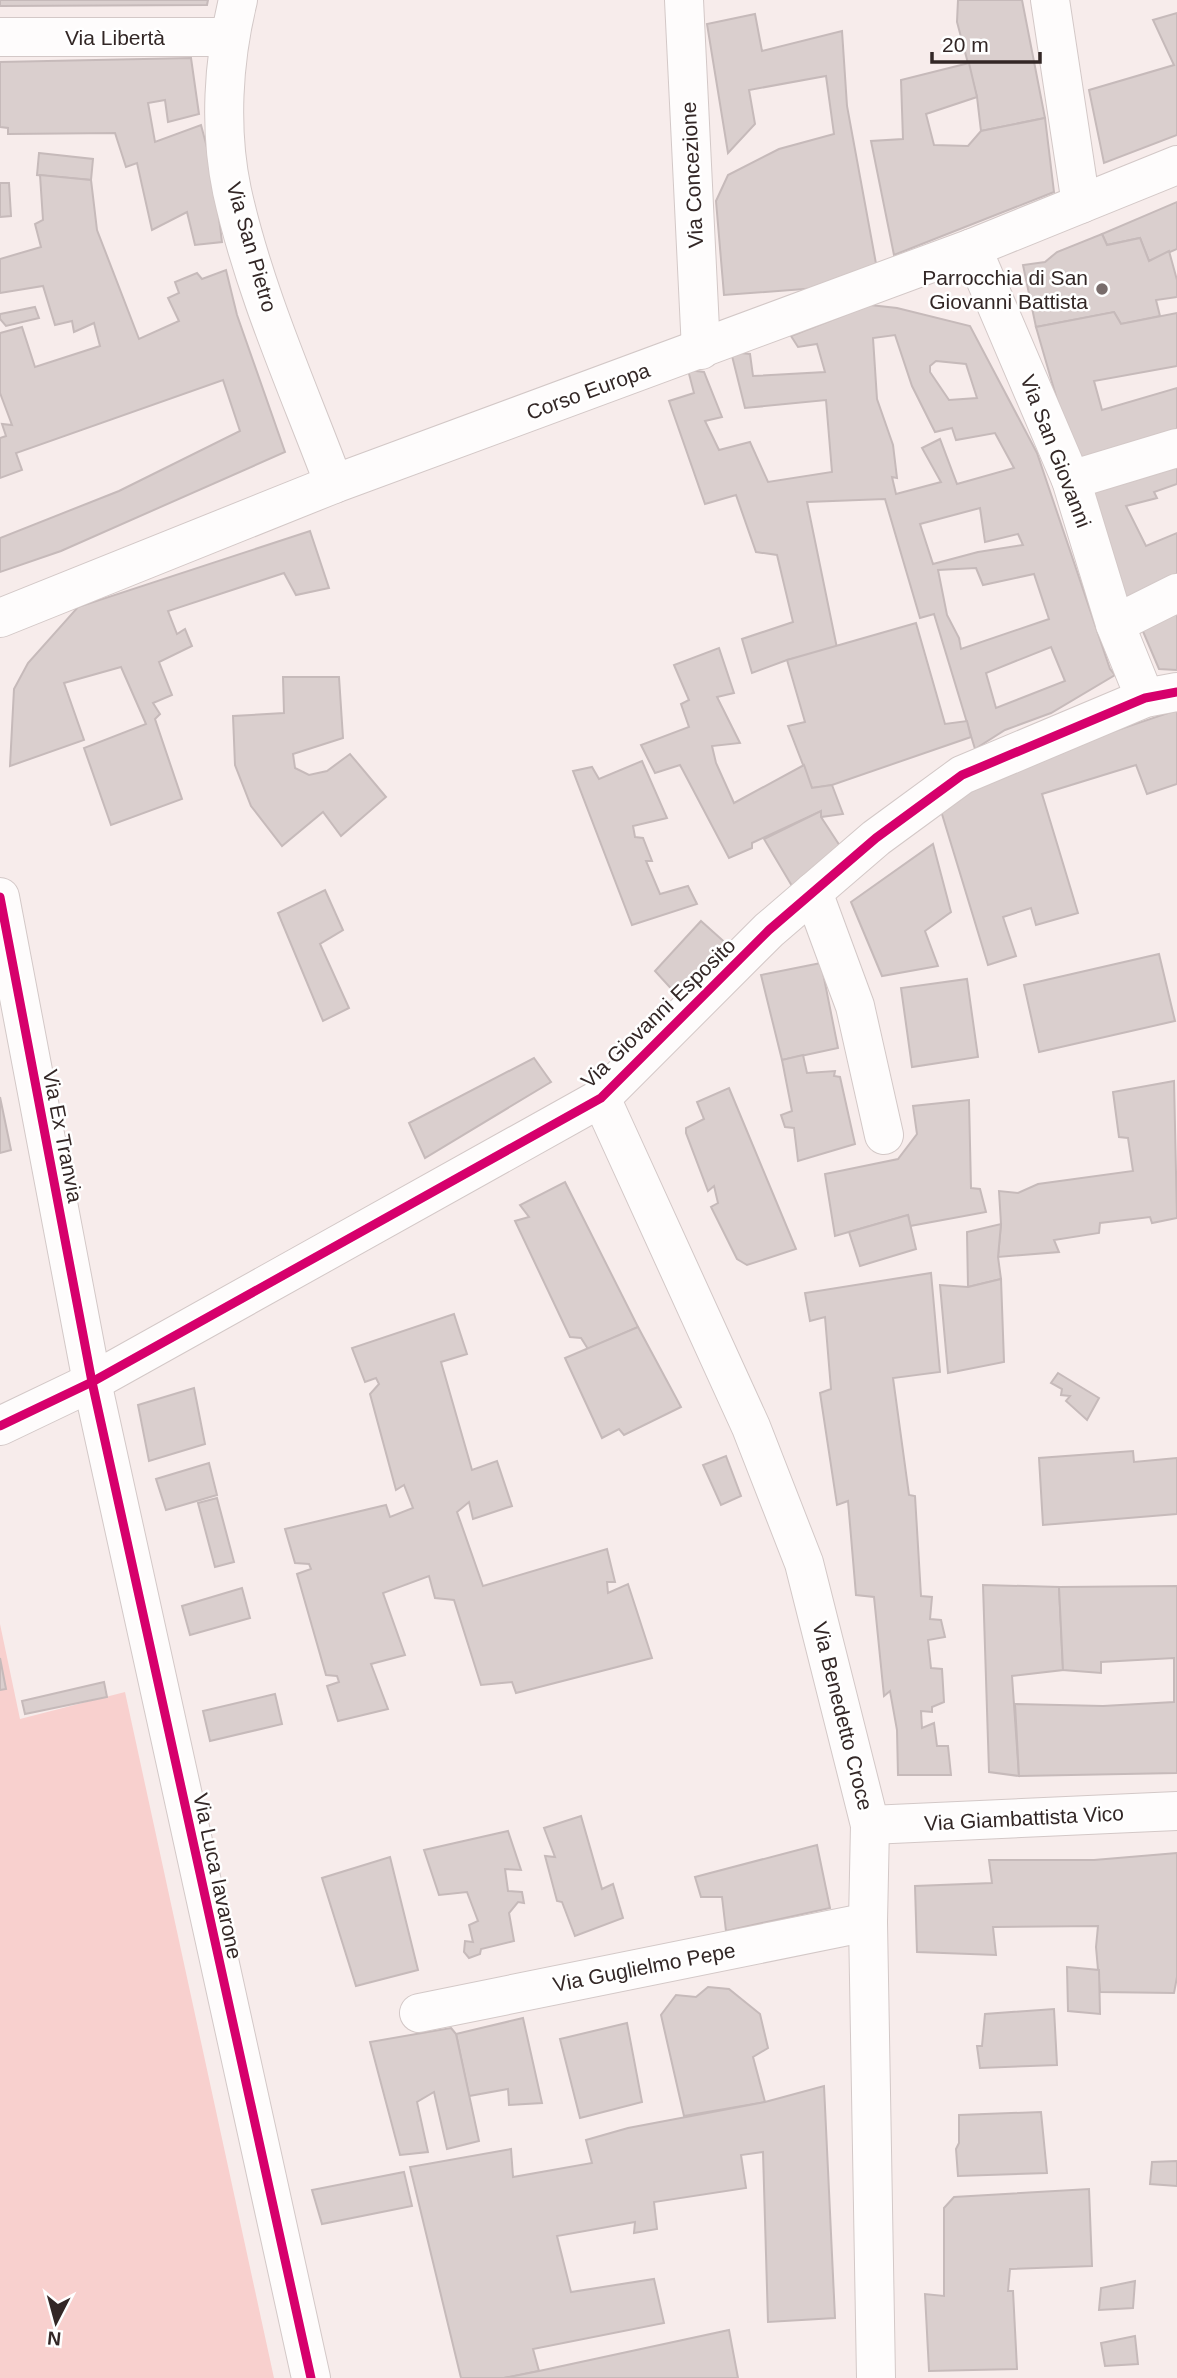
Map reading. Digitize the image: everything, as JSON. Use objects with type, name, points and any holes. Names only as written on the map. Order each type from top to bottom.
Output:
[{"type":"street","name":"Via San Pietro","points":[[238,0],[229,37],[224,107],[232,190],[256,274],[334,484]]},
{"type":"street","name":"Via Concezione","points":[[684,0],[701,350]]},
{"type":"street","points":[[1050,0],[1081,204]]},
{"type":"street","name":"Via Libertà","points":[[0,37],[229,37]]},
{"type":"street","name":"Corso Europa","points":[[0,618],[334,484],[972,248],[1177,164]]},
{"type":"street","name":"Via San Giovanni","points":[[972,248],[1071,480],[1115,624],[1161,695]]},
{"type":"street","points":[[1071,480],[1177,448]]},
{"type":"street","points":[[1115,624],[1177,593]]},
{"type":"street","name":"Via Giovanni Esposito","points":[[0,1426],[92,1382],[601,1098],[760,939],[876,838],[962,775],[1161,695]]},
{"type":"street","points":[[813,892],[855,1006],[884,1135]]},
{"type":"street","name":"Via Ex Tranvia","points":[[0,897],[92,1382]]},
{"type":"street","name":"Via Benedetto Croce","points":[[601,1098],[751,1427],[804,1563],[870,1825],[868,1922],[876,2378]]},
{"type":"street","name":"Via Luca Iavarone","points":[[92,1382],[311,2378]]},
{"type":"street","name":"Via Giambattista Vico","points":[[870,1825],[1177,1811]]},
{"type":"street","name":"Via Guglielmo Pepe","points":[[419,2013],[868,1922]]},
{"type":"shaded area","points":[[0,1624],[20,1719],[125,1692],[274,2378],[0,2378]]},
{"type":"building","points":[[0,0],[208,0],[207,5],[0,6]]},
{"type":"building","points":[[958,0],[1022,0],[1045,118],[981,131],[977,97],[957,22]]},
{"type":"building","points":[[1177,13],[1177,135],[1104,163],[1089,90],[1174,65],[1153,20]]},
{"type":"building","points":[[755,14],[762,51],[842,31],[847,106],[877,269],[830,287],[724,295],[716,201],[728,175],[779,149],[834,134],[826,76],[749,90],[755,124],[728,153],[707,24]]},
{"type":"building","points":[[191,58],[199,114],[168,122],[165,100],[148,103],[155,142],[201,125],[213,170],[222,242],[195,245],[187,212],[152,230],[137,163],[126,167],[115,133],[8,134],[8,128],[0,127],[0,62]]},
{"type":"building","points":[[969,63],[977,97],[926,114],[934,145],[968,146],[981,131],[1045,118],[1054,192],[894,255],[871,141],[903,139],[901,80]]},
{"type":"building","points":[[39,153],[93,159],[91,180],[37,175]]},
{"type":"building","points":[[40,175],[91,180],[97,230],[139,339],[179,321],[168,298],[179,293],[175,282],[197,273],[202,279],[226,270],[237,315],[285,452],[61,551],[0,572],[0,538],[119,491],[240,431],[223,380],[16,453],[22,470],[0,478],[0,438],[6,436],[2,424],[12,425],[0,393],[0,333],[22,327],[35,367],[100,346],[94,323],[74,332],[72,321],[55,325],[43,286],[0,293],[0,259],[41,247],[35,224],[43,220]]},
{"type":"building","points":[[0,183],[9,183],[11,216],[0,217]]},
{"type":"building","points":[[1177,202],[1177,249],[1149,261],[1140,238],[1107,245],[1102,234]]},
{"type":"building","name":"Parrocchia di San Giovanni Battista","points":[[1102,234],[1107,245],[1140,238],[1149,261],[1169,251],[1177,280],[1177,297],[1156,300],[1160,316],[1121,324],[1114,312],[1036,327],[1023,265],[1045,262],[1057,252]]},
{"type":"building","points":[[870,305],[897,308],[970,326],[1037,453],[1110,669],[1115,675],[1051,713],[1005,730],[975,749],[934,614],[920,618],[885,499],[807,502],[837,648],[787,660],[752,673],[742,639],[793,622],[777,555],[756,552],[736,495],[705,504],[669,401],[694,393],[688,370],[704,372],[722,417],[705,421],[719,450],[750,442],[768,482],[832,472],[826,400],[745,408],[731,352],[750,354],[753,376],[825,372],[817,344],[798,347],[791,336]],"holes":[[[895,335],[912,386],[935,432],[952,428],[956,440],[995,433],[1014,468],[957,484],[940,439],[922,448],[941,482],[896,494],[892,477],[897,478],[893,445],[877,399],[873,338]],[[936,361],[966,364],[977,398],[949,400],[930,372],[930,366]],[[980,508],[985,542],[1018,534],[1023,545],[978,552],[933,564],[920,524]],[[976,568],[983,585],[1034,574],[1049,619],[961,649],[959,638],[947,615],[938,570]],[[1051,647],[1065,681],[996,708],[986,673]]]},
{"type":"building","points":[[35,307],[39,318],[6,326],[0,319],[0,314]]},
{"type":"building","points":[[1114,312],[1121,324],[1177,313],[1177,366],[1094,381],[1102,410],[1177,388],[1177,435],[1075,462],[1036,327]]},
{"type":"building","points":[[1177,464],[1177,484],[1154,492],[1157,498],[1126,506],[1146,546],[1177,533],[1177,576],[1127,599],[1081,485]]},
{"type":"building","points":[[310,531],[329,588],[296,595],[284,573],[168,611],[177,634],[185,629],[192,646],[159,662],[172,695],[153,703],[160,714],[155,719],[182,799],[111,825],[84,748],[146,724],[121,667],[64,683],[84,740],[10,766],[14,689],[28,663],[78,607]]},
{"type":"building","points":[[1177,607],[1177,670],[1159,669],[1139,622]]},
{"type":"building","points":[[916,623],[945,724],[967,721],[971,737],[832,785],[812,788],[788,726],[805,722],[787,660]]},
{"type":"building","points":[[719,648],[734,693],[717,697],[740,743],[712,746],[716,763],[734,803],[804,765],[812,788],[832,785],[843,814],[821,817],[821,811],[752,843],[752,848],[729,858],[680,765],[655,773],[641,745],[689,727],[681,704],[689,700],[674,665]]},
{"type":"building","points":[[283,677],[339,677],[343,738],[293,754],[295,768],[309,775],[327,771],[350,754],[386,797],[341,836],[323,812],[282,846],[251,806],[235,765],[233,716],[284,713]]},
{"type":"building","points":[[1177,710],[1177,784],[1147,794],[1136,765],[1042,794],[1078,913],[1036,925],[1031,908],[1003,917],[1016,956],[988,965],[938,801],[990,773]]},
{"type":"building","points":[[642,761],[667,818],[633,826],[635,837],[643,838],[652,861],[646,861],[660,894],[688,886],[697,904],[632,925],[573,771],[592,767],[599,779]]},
{"type":"building","points":[[821,811],[821,817],[840,846],[792,886],[764,839]]},
{"type":"building","points":[[933,844],[951,912],[925,931],[938,966],[882,976],[851,902]]},
{"type":"building","points":[[325,890],[343,930],[320,944],[349,1008],[323,1021],[278,913]]},
{"type":"building","points":[[701,921],[729,946],[714,955],[677,995],[655,971]]},
{"type":"building","points":[[1159,954],[1175,1021],[1039,1052],[1024,985]]},
{"type":"building","points":[[821,963],[838,1048],[782,1060],[761,975]]},
{"type":"building","points":[[967,979],[978,1057],[912,1067],[901,988]]},
{"type":"building","points":[[803,1055],[807,1073],[835,1071],[834,1076],[840,1077],[855,1144],[798,1161],[794,1128],[785,1127],[781,1115],[792,1111],[782,1060]]},
{"type":"building","points":[[534,1058],[551,1082],[425,1158],[409,1123]]},
{"type":"building","points":[[1174,1081],[1177,1218],[1152,1223],[1150,1217],[1100,1223],[1099,1233],[1054,1240],[1059,1252],[998,1257],[1001,1224],[999,1191],[1018,1193],[1038,1184],[1133,1171],[1128,1138],[1119,1137],[1113,1092]]},
{"type":"building","points":[[729,1088],[796,1249],[747,1265],[737,1259],[711,1207],[718,1203],[714,1186],[708,1191],[686,1133],[686,1128],[704,1119],[697,1102]]},
{"type":"building","points":[[0,1097],[11,1150],[0,1153]]},
{"type":"building","points":[[969,1100],[971,1188],[980,1189],[986,1212],[910,1226],[908,1215],[835,1236],[825,1174],[898,1159],[917,1134],[913,1106]]},
{"type":"building","points":[[565,1182],[638,1327],[588,1349],[581,1338],[570,1337],[515,1221],[529,1217],[520,1205]]},
{"type":"building","points":[[908,1215],[916,1249],[860,1266],[849,1232]]},
{"type":"building","points":[[1001,1224],[998,1257],[1001,1279],[968,1287],[967,1232]]},
{"type":"building","points":[[931,1273],[940,1372],[893,1378],[909,1495],[915,1496],[921,1596],[932,1597],[930,1619],[941,1620],[945,1637],[928,1640],[931,1668],[942,1669],[944,1702],[932,1707],[932,1712],[921,1711],[922,1728],[934,1723],[937,1746],[948,1746],[951,1775],[898,1775],[897,1730],[890,1691],[884,1696],[874,1597],[856,1595],[848,1501],[837,1505],[820,1393],[831,1389],[825,1317],[810,1321],[805,1293]]},
{"type":"building","points":[[1001,1279],[1004,1362],[948,1373],[940,1285],[968,1287]]},
{"type":"building","points":[[454,1314],[467,1354],[441,1362],[472,1470],[497,1461],[512,1506],[473,1519],[469,1502],[457,1512],[483,1586],[607,1549],[615,1582],[607,1582],[608,1593],[628,1584],[652,1658],[516,1693],[512,1682],[481,1685],[454,1600],[435,1598],[429,1576],[383,1593],[405,1655],[371,1664],[388,1709],[338,1721],[327,1686],[339,1682],[337,1676],[326,1675],[297,1574],[311,1569],[309,1564],[295,1563],[285,1529],[386,1505],[390,1517],[413,1508],[404,1485],[396,1490],[370,1394],[379,1384],[376,1378],[365,1382],[352,1348]]},
{"type":"building","points":[[638,1327],[681,1407],[624,1435],[619,1429],[602,1438],[565,1358]]},
{"type":"building","points":[[1058,1373],[1099,1398],[1087,1420],[1066,1401],[1070,1396],[1061,1395],[1062,1389],[1051,1383]]},
{"type":"building","points":[[194,1388],[205,1444],[149,1461],[138,1405]]},
{"type":"building","points":[[1133,1451],[1134,1462],[1177,1458],[1177,1514],[1043,1525],[1039,1458]]},
{"type":"building","points":[[726,1456],[741,1496],[721,1505],[703,1465]]},
{"type":"building","points":[[209,1463],[217,1495],[166,1510],[156,1479]]},
{"type":"building","points":[[217,1498],[234,1562],[215,1567],[198,1503]]},
{"type":"building","points":[[983,1585],[1059,1587],[1063,1670],[1012,1676],[1019,1776],[989,1772]]},
{"type":"building","points":[[1177,1586],[1177,1773],[1019,1776],[1015,1704],[1103,1706],[1174,1702],[1174,1658],[1101,1662],[1101,1673],[1063,1670],[1059,1587]]},
{"type":"building","points":[[242,1588],[250,1618],[190,1635],[182,1606]]},
{"type":"building","points":[[0,1658],[6,1689],[0,1690]]},
{"type":"building","points":[[104,1682],[107,1697],[25,1714],[22,1701]]},
{"type":"building","points":[[275,1694],[282,1724],[210,1741],[203,1711]]},
{"type":"building","points":[[581,1816],[602,1889],[613,1884],[623,1918],[575,1936],[562,1902],[557,1901],[545,1856],[555,1857],[544,1828]]},
{"type":"building","points":[[508,1831],[521,1870],[505,1869],[508,1891],[522,1892],[524,1903],[518,1902],[509,1913],[514,1941],[481,1949],[480,1954],[469,1958],[464,1952],[465,1941],[473,1942],[469,1925],[478,1921],[467,1892],[439,1895],[424,1850]]},
{"type":"building","points":[[817,1845],[830,1908],[726,1931],[722,1897],[701,1897],[695,1877]]},
{"type":"building","points":[[1177,1853],[1177,1977],[1174,1993],[1100,1992],[1096,1947],[1098,1926],[993,1927],[996,1955],[917,1952],[915,1886],[992,1883],[989,1860],[1094,1860]]},
{"type":"building","points":[[390,1857],[418,1970],[356,1986],[322,1878]]},
{"type":"building","points":[[1067,1967],[1099,1970],[1100,2014],[1068,2011]]},
{"type":"building","points":[[708,1987],[729,1989],[760,2014],[768,2048],[753,2057],[765,2102],[684,2116],[661,2015],[676,1995],[696,1997]]},
{"type":"building","points":[[1054,2009],[1057,2065],[980,2068],[977,2046],[982,2046],[985,2014]]},
{"type":"building","points":[[523,2018],[542,2103],[509,2105],[508,2089],[469,2096],[456,2034]]},
{"type":"building","points":[[627,2023],[642,2102],[580,2118],[560,2039]]},
{"type":"building","points":[[451,2028],[456,2034],[479,2141],[447,2149],[434,2092],[417,2102],[428,2152],[400,2155],[370,2042]]},
{"type":"building","points":[[824,2086],[835,2318],[768,2322],[763,2152],[741,2155],[746,2188],[654,2202],[657,2229],[634,2233],[635,2222],[557,2236],[571,2292],[654,2279],[664,2323],[533,2349],[539,2371],[504,2378],[461,2378],[410,2167],[511,2149],[513,2177],[592,2163],[586,2140],[628,2128],[765,2102]]},
{"type":"building","points":[[1041,2112],[1047,2173],[958,2176],[956,2149],[959,2143],[959,2115]]},
{"type":"building","points":[[1177,2161],[1177,2186],[1150,2184],[1152,2162]]},
{"type":"building","points":[[404,2172],[412,2206],[322,2224],[312,2190]]},
{"type":"building","points":[[1089,2189],[1092,2266],[1010,2269],[1008,2291],[1013,2291],[1017,2369],[929,2371],[925,2294],[944,2296],[944,2208],[954,2197]]},
{"type":"building","points":[[1135,2281],[1133,2308],[1099,2310],[1101,2288]]},
{"type":"building","points":[[729,2330],[738,2378],[504,2378],[539,2371]]},
{"type":"building","points":[[1135,2336],[1138,2364],[1105,2366],[1101,2343]]},
{"type":"cycle path","points":[[0,1426],[92,1382],[601,1098],[769,930],[876,838],[962,775],[1145,698],[1177,692]]},
{"type":"cycle path","points":[[0,897],[92,1382],[311,2378]]},
{"type":"place","name":"Parrocchia di San Giovanni Battista","points":[[1102,289]]}]
